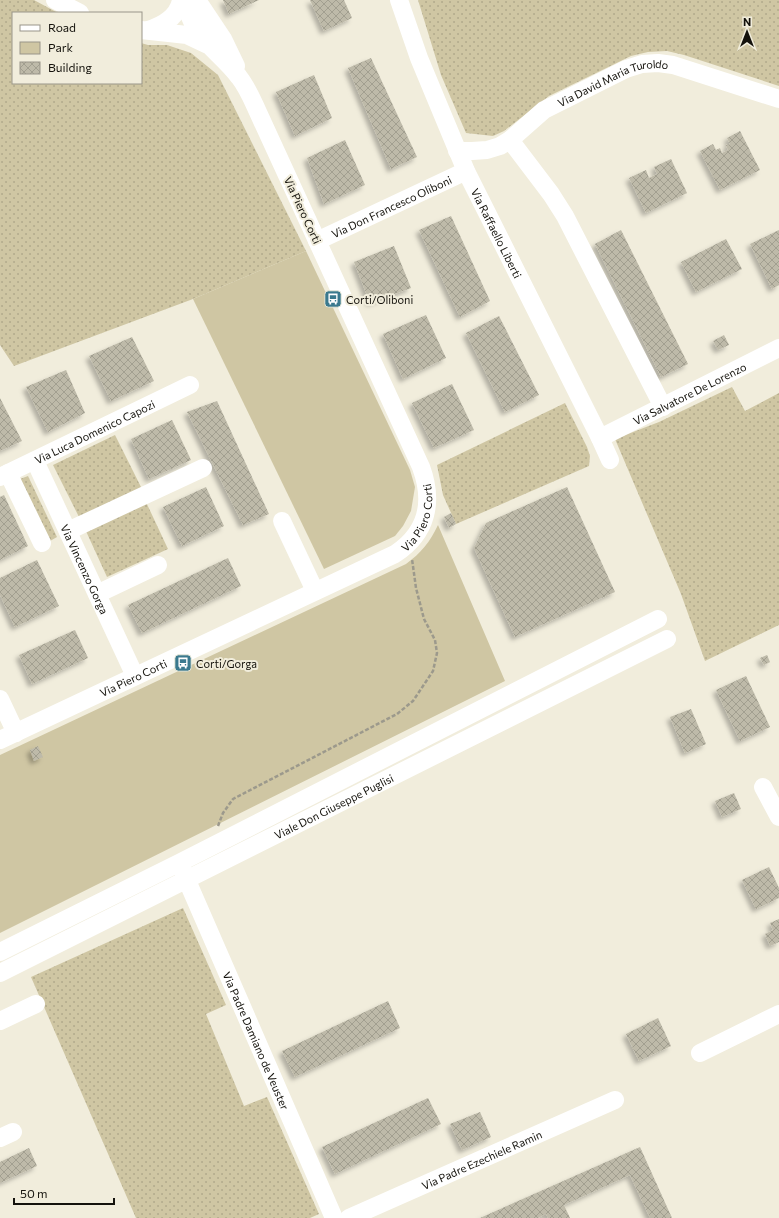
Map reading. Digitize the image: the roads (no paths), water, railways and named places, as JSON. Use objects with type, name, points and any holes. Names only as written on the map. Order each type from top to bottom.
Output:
[{"type":"street","points":[[55,0],[78,12]]},
{"type":"street","points":[[143,30],[158,27],[172,18],[177,11],[181,0]]},
{"type":"street","name":"Via Piero Corti","points":[[186,0],[193,25],[206,44],[223,58],[240,78]]},
{"type":"street","name":"Via Piero Corti","points":[[8,736],[394,554],[408,544],[420,530],[425,513],[427,495],[421,467],[257,110],[240,78],[230,52],[197,0]]},
{"type":"street","name":"Via Raffaello Liberti","points":[[399,0],[419,58],[466,171],[610,460]]},
{"type":"street","points":[[143,30],[187,35],[206,44]]},
{"type":"street","name":"Via David Maria Turoldo","points":[[457,151],[487,150],[500,146],[510,140],[544,110],[626,69],[642,64],[658,63],[673,65],[779,99]]},
{"type":"street","points":[[510,140],[565,216],[663,407]]},
{"type":"street","name":"Via Don Francesco Oliboni","points":[[317,241],[466,171]]},
{"type":"street","name":"Via Salvatore De Lorenzo","points":[[600,438],[779,348]]},
{"type":"street","name":"Via Luca Domenico Capozi","points":[[4,475],[190,386]]},
{"type":"street","name":"Via Vincenzo Gorga","points":[[35,461],[135,676]]},
{"type":"street","points":[[68,531],[203,468]]},
{"type":"street","points":[[4,475],[42,543]]},
{"type":"street","points":[[282,521],[315,591]]},
{"type":"street","points":[[97,594],[158,565]]},
{"type":"street","name":"Viale Don Giuseppe Puglisi","points":[[0,952],[209,848],[658,618]]},
{"type":"street","name":"Viale Don Giuseppe Puglisi","points":[[0,973],[667,639]]},
{"type":"street","points":[[538,680],[548,699]]},
{"type":"street","points":[[0,699],[8,736]]},
{"type":"street","points":[[763,787],[779,817]]},
{"type":"street","name":"Via Padre Damiano de Veuster","points":[[179,863],[334,1218]]},
{"type":"street","points":[[0,1021],[36,1004]]},
{"type":"street","points":[[700,1053],[779,1014]]},
{"type":"street","name":"Via Padre Ezechiele Ramin","points":[[349,1218],[615,1100]]},
{"type":"place","name":"Corti/Oliboni","points":[[333,299]]},
{"type":"place","name":"Corti/Gorga","points":[[183,663]]}]
